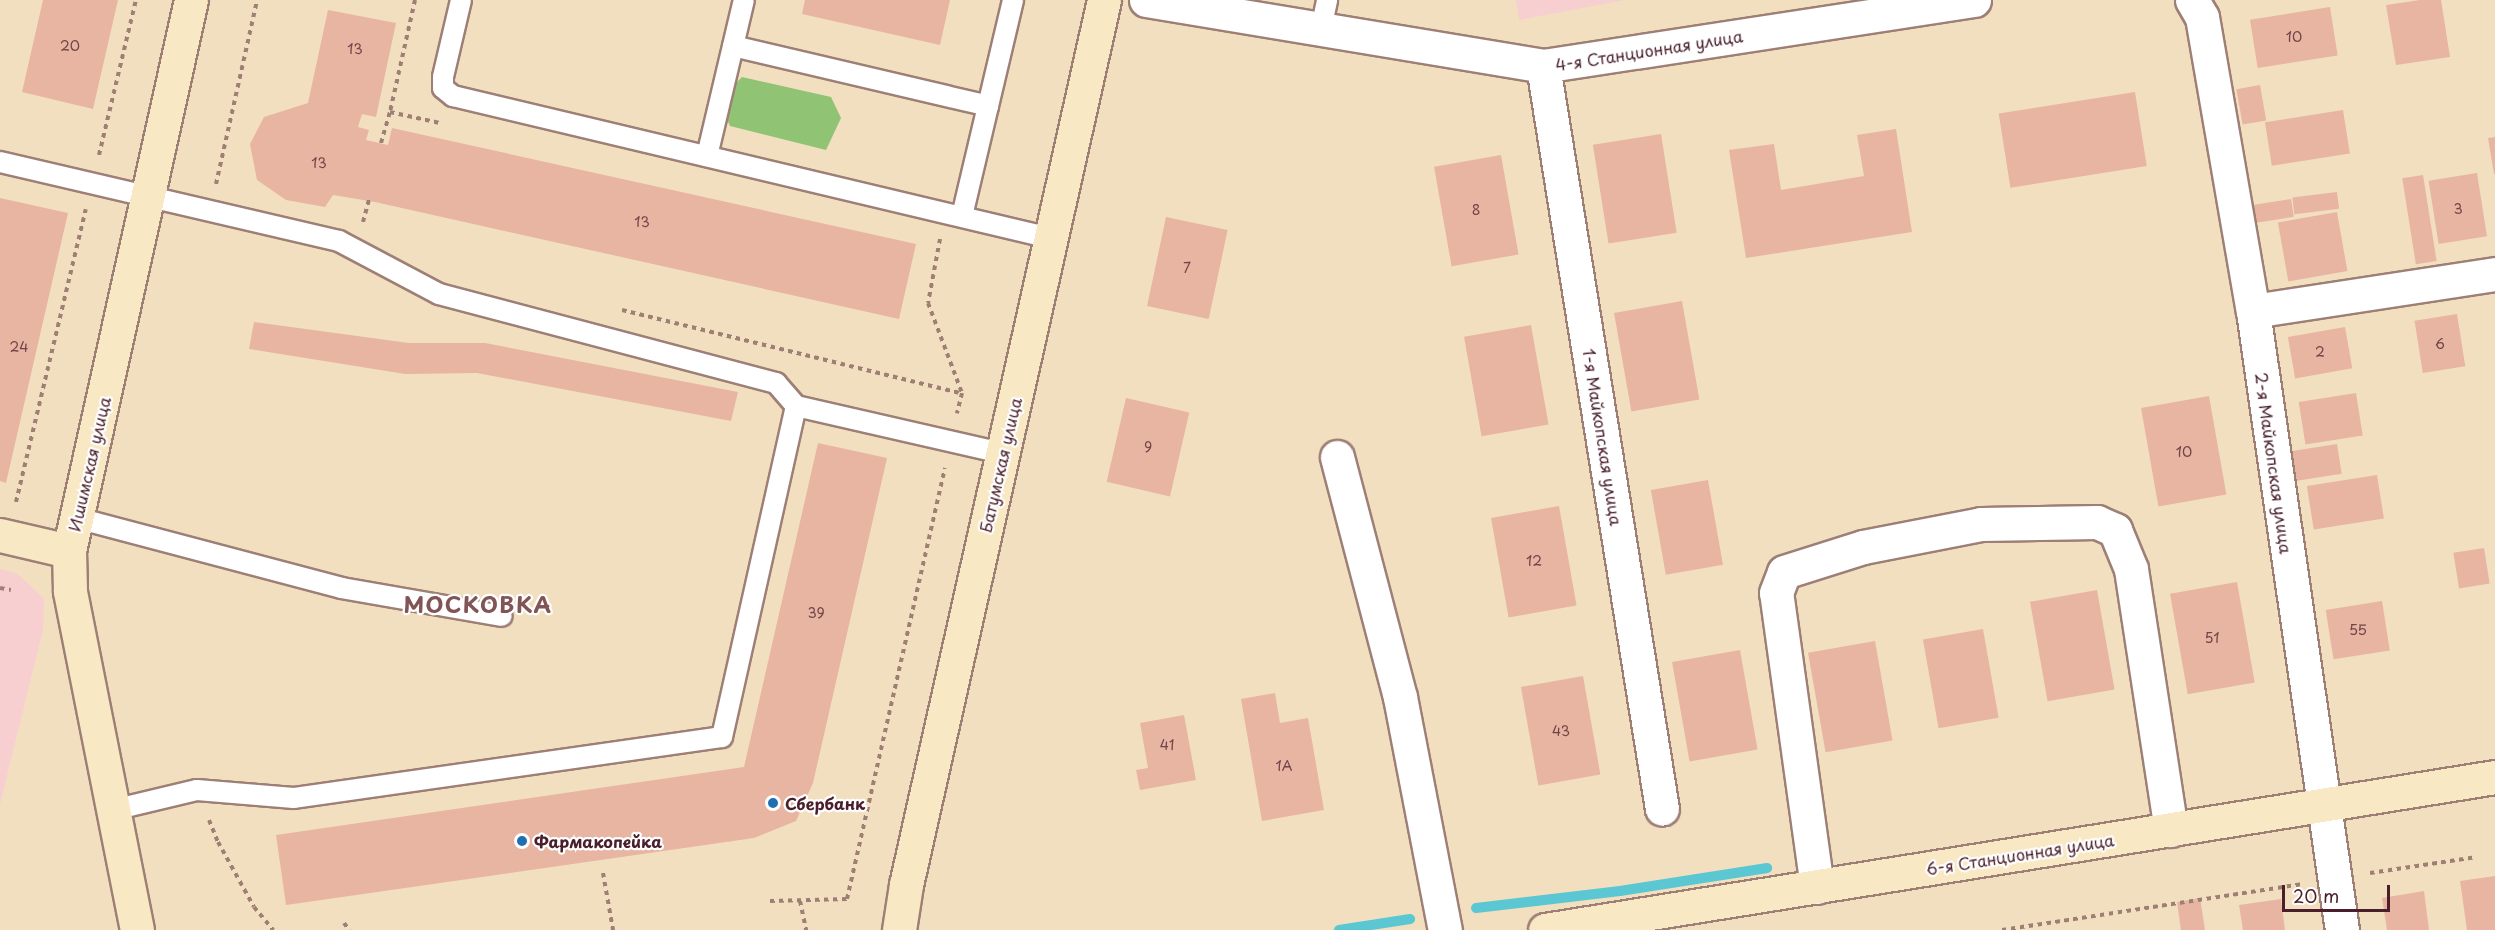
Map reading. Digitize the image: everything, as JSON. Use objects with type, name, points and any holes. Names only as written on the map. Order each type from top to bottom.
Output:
[{"type":"street","name":"Ишимская улица","points":[[137,930],[70,591],[69,551],[191,0]]},
{"type":"street","name":"Батумская улица","points":[[898,930],[906,885],[1104,0]]},
{"type":"street","name":"4-я Станционная улица","points":[[1146,0],[1324,14],[1543,66],[1974,0]]},
{"type":"street","name":"2-я Майкопская улица","points":[[2192,0],[2202,17],[2253,311],[2342,930]]},
{"type":"street","name":"1-я Майкопская улица","points":[[1543,66],[1662,809]]},
{"type":"street","points":[[2253,311],[2495,274]]},
{"type":"street","points":[[1337,457],[1400,697],[1444,930]]},
{"type":"street","points":[[1817,887],[1776,593],[1784,572],[1863,547],[1981,524],[2097,522],[2115,530],[2131,569],[2171,830]]},
{"type":"street","points":[[4,536],[69,551]]},
{"type":"street","name":"6-я Станционная улица","points":[[1545,930],[1680,919],[1817,887],[2495,777]]},
{"type":"lane","points":[[461,0],[443,77],[443,88],[453,96],[1050,238]]},
{"type":"lane","points":[[707,156],[744,0]]},
{"type":"lane","points":[[954,214],[988,106],[1013,0]]},
{"type":"lane","points":[[733,46],[988,106]]},
{"type":"lane","points":[[0,162],[339,241],[439,294],[776,383],[796,406],[1002,453]]},
{"type":"lane","points":[[113,810],[197,790],[294,798],[722,737],[796,406]]},
{"type":"lane","points":[[77,518],[342,588],[502,616]]},
{"type":"path","points":[[4,536],[136,0]]},
{"type":"path","points":[[210,210],[257,0]]},
{"type":"path","points":[[381,143],[390,112]]},
{"type":"path","points":[[366,207],[369,200]]},
{"type":"path","points":[[770,901],[847,899],[962,393],[928,303],[954,214]]},
{"type":"path","points":[[613,308],[962,393]]},
{"type":"path","points":[[0,588],[11,590]]},
{"type":"path","points":[[197,790],[218,843],[254,907],[273,930]]},
{"type":"path","points":[[2361,875],[2477,857]]},
{"type":"path","points":[[603,873],[613,930]]},
{"type":"path","points":[[2002,930],[2303,884]]},
{"type":"path","points":[[800,901],[806,930]]},
{"type":"path","points":[[344,923],[349,930]]},
{"type":"shaded area","points":[[1516,0],[1625,0],[1519,20]]},
{"type":"shaded area","points":[[0,569],[18,574],[44,599],[43,630],[0,804]]},
{"type":"green space","points":[[742,77],[831,97],[841,118],[826,150],[730,126],[725,115],[730,89]]},
{"type":"building","points":[[43,0],[118,0],[93,109],[22,92]]},
{"type":"building","points":[[805,0],[950,0],[940,45],[802,14]]},
{"type":"building","points":[[2420,0],[2441,0],[2450,57],[2396,65],[2386,5]]},
{"type":"building","points":[[2330,7],[2338,55],[2258,68],[2250,20]]},
{"type":"building","points":[[328,10],[396,23],[376,117],[362,114],[358,127],[369,130],[366,140],[388,145],[392,128],[916,244],[899,319],[375,202],[333,195],[325,207],[286,200],[257,180],[250,144],[264,117],[308,103]]},
{"type":"building","points":[[2260,85],[2266,120],[2243,125],[2236,89]]},
{"type":"building","points":[[2135,92],[2147,166],[2010,188],[1999,114]]},
{"type":"building","points":[[2343,110],[2350,153],[2272,166],[2265,122]]},
{"type":"building","points":[[1896,129],[1912,232],[1746,258],[1729,150],[1774,144],[1781,190],[1864,176],[1857,135]]},
{"type":"building","points":[[1661,134],[1677,233],[1608,244],[1593,145]]},
{"type":"building","points":[[2495,137],[2495,174],[2494,174],[2488,138]]},
{"type":"building","points":[[1501,155],[1519,254],[1452,266],[1434,167]]},
{"type":"building","points":[[2477,173],[2487,236],[2439,244],[2429,181]]},
{"type":"building","points":[[2423,175],[2437,261],[2416,264],[2402,178]]},
{"type":"building","points":[[2337,192],[2339,209],[2294,214],[2292,197]]},
{"type":"building","points":[[0,198],[68,213],[6,483],[0,481]]},
{"type":"building","points":[[2291,199],[2294,217],[2255,223],[2252,205]]},
{"type":"building","points":[[2337,212],[2347,271],[2288,282],[2278,222]]},
{"type":"building","points":[[1166,217],[1228,230],[1209,319],[1147,306]]},
{"type":"building","points":[[1682,301],[1699,399],[1631,411],[1614,313]]},
{"type":"building","points":[[2457,314],[2465,366],[2423,373],[2415,321]]},
{"type":"building","points":[[254,322],[409,343],[485,343],[738,392],[731,421],[477,373],[405,374],[249,349]]},
{"type":"building","points":[[1531,325],[1549,424],[1482,436],[1464,337]]},
{"type":"building","points":[[2345,327],[2352,368],[2295,378],[2288,337]]},
{"type":"building","points":[[2356,393],[2363,435],[2305,445],[2299,402]]},
{"type":"building","points":[[2209,396],[2226,494],[2158,506],[2141,408]]},
{"type":"building","points":[[1126,398],[1189,413],[1170,496],[1107,482]]},
{"type":"building","points":[[818,443],[887,458],[813,783],[796,821],[754,838],[286,905],[276,835],[744,767]]},
{"type":"building","points":[[2337,444],[2342,474],[2290,482],[2286,452]]},
{"type":"building","points":[[2377,475],[2384,518],[2314,530],[2307,486]]},
{"type":"building","points":[[1708,480],[1723,565],[1666,575],[1651,490]]},
{"type":"building","points":[[1559,506],[1577,605],[1509,617],[1491,518]]},
{"type":"building","points":[[2484,548],[2490,584],[2459,588],[2453,553]]},
{"type":"building","points":[[2237,582],[2255,682],[2188,694],[2170,594]]},
{"type":"building","points":[[2097,590],[2115,689],[2048,701],[2030,602]]},
{"type":"building","points":[[2382,601],[2390,650],[2334,659],[2326,610]]},
{"type":"building","points":[[1983,629],[1999,718],[1939,728],[1923,640]]},
{"type":"building","points":[[1875,641],[1893,740],[1826,752],[1808,653]]},
{"type":"building","points":[[1740,650],[1758,749],[1690,761],[1672,662]]},
{"type":"building","points":[[1583,676],[1600,774],[1538,785],[1521,687]]},
{"type":"building","points":[[1275,693],[1280,723],[1308,718],[1324,810],[1262,821],[1241,699]]},
{"type":"building","points":[[1184,715],[1196,780],[1140,790],[1136,770],[1148,768],[1140,723]]},
{"type":"building","points":[[2495,876],[2495,930],[2467,930],[2460,881]]},
{"type":"building","points":[[2424,891],[2429,930],[2387,930],[2382,898]]},
{"type":"building","points":[[2200,898],[2205,930],[2181,930],[2177,902]]},
{"type":"building","points":[[2281,899],[2285,930],[2243,930],[2239,905]]},
{"type":"waterway","points":[[1476,908],[1620,891],[1767,868]]},
{"type":"waterway","points":[[1339,930],[1410,919]]},
{"type":"place","name":"Сбербанк","points":[[773,803]]},
{"type":"place","name":"Фармакопейка","points":[[522,841]]},
{"type":"district","name":"МОСКОВКА","points":[[478,604]]}]
